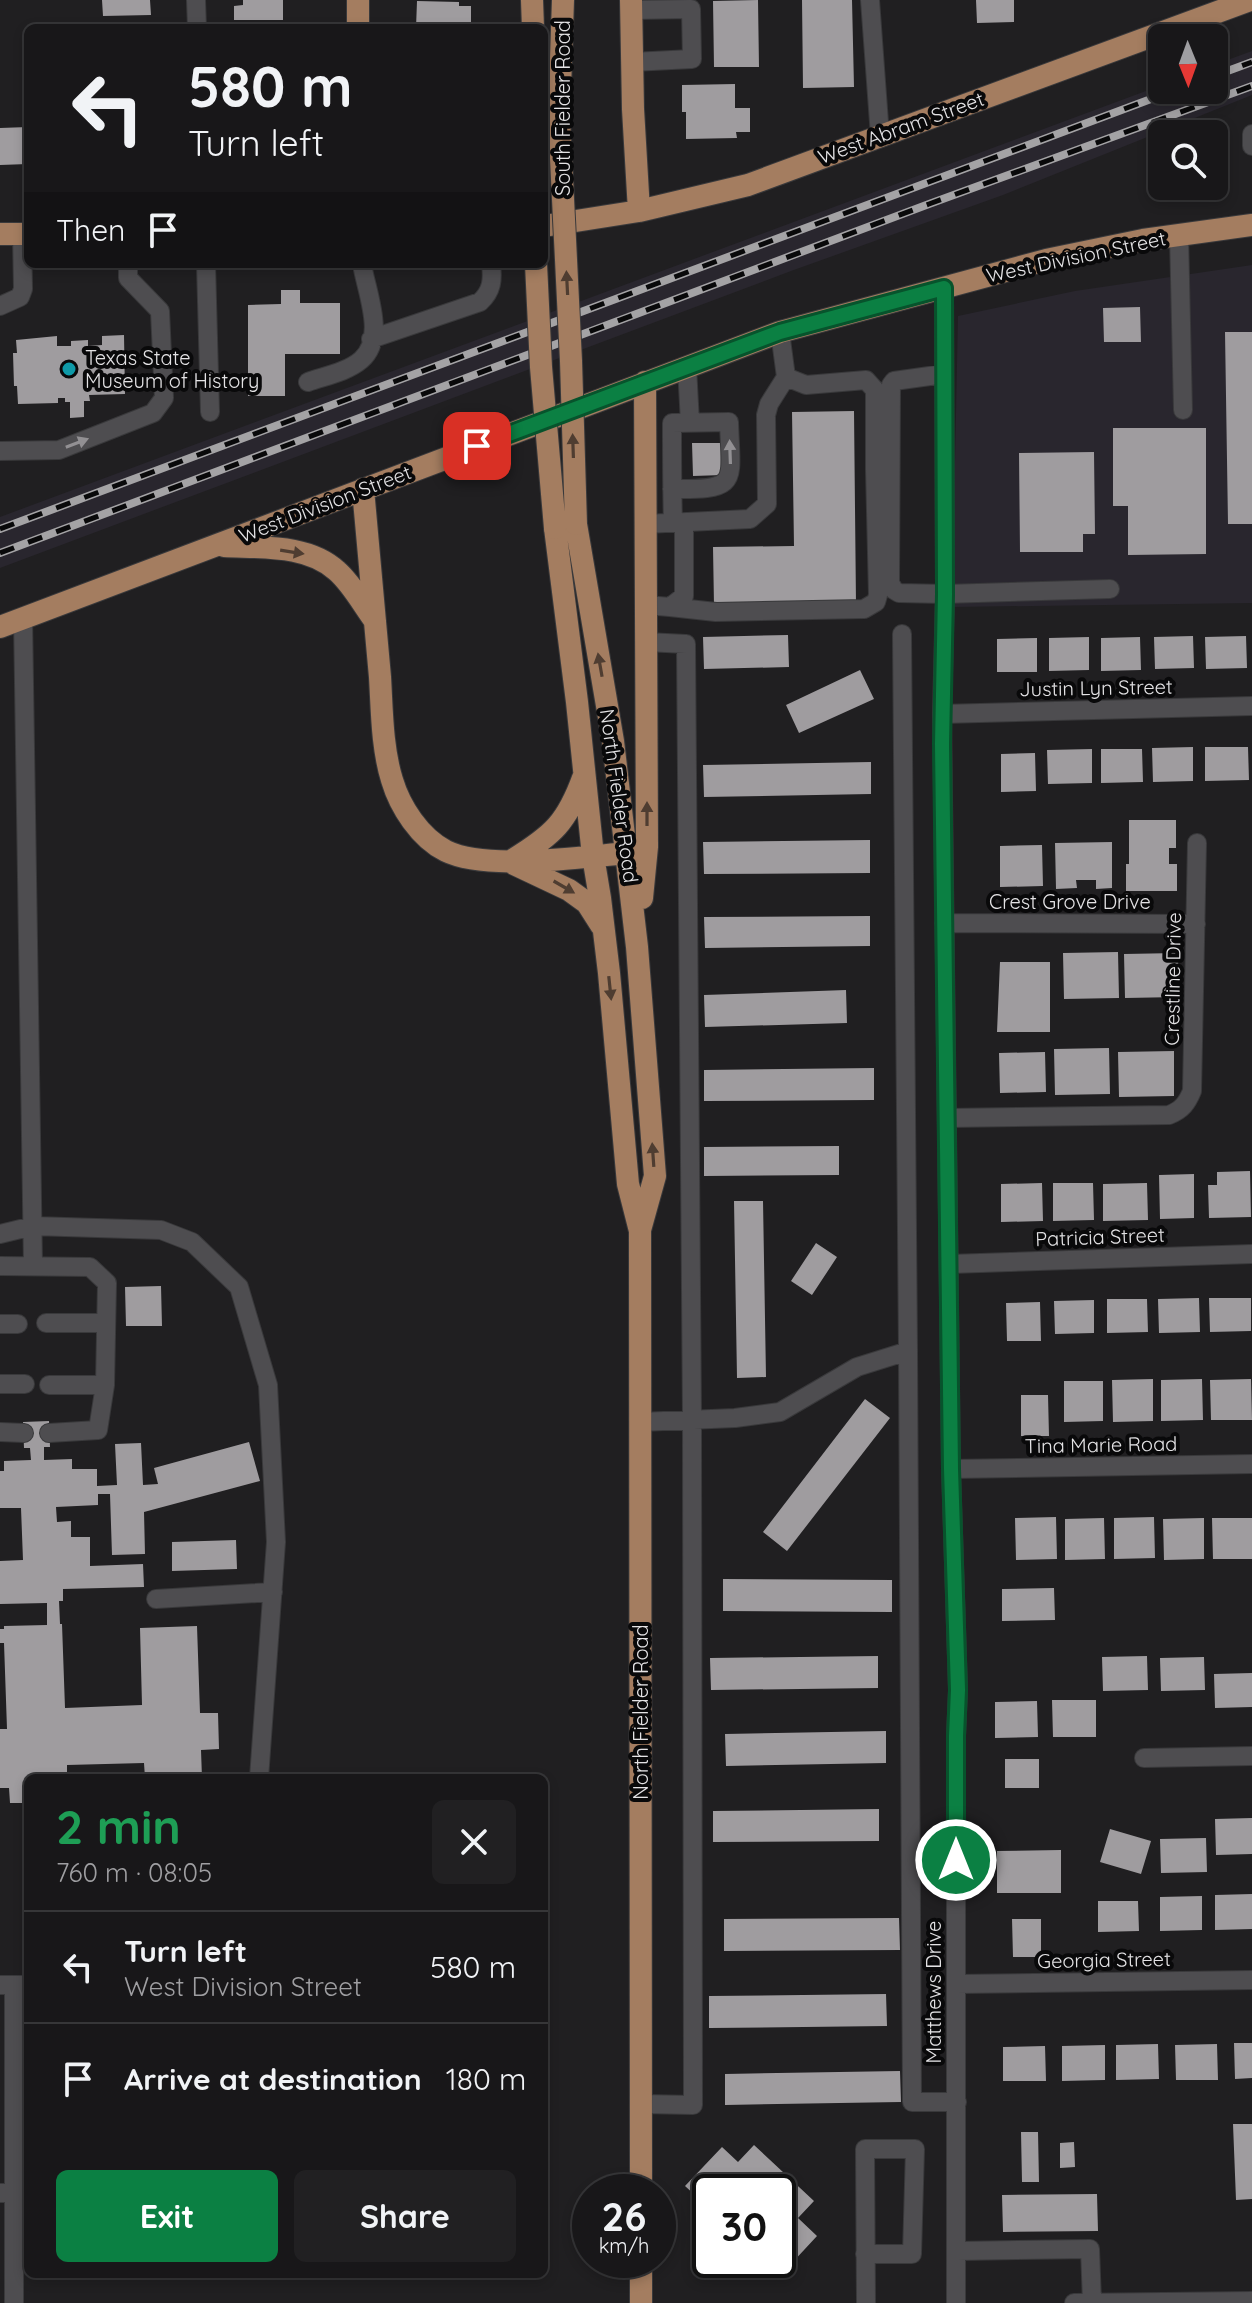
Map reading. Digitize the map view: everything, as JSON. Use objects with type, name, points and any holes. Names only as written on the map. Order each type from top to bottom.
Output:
[{"type":"main road","points":[[358,0],[358,24]]},
{"type":"main road","name":"South Fielder Road","points":[[532,0],[533,24]]},
{"type":"main road","name":"South Fielder Road","points":[[563,0],[559,118],[571,361]]},
{"type":"main road","name":"West Abram Street","points":[[548,225],[639,211],[748,185],[1250,0]]},
{"type":"main road","points":[[631,5],[639,211]]},
{"type":"main road","name":"West Division Street","points":[[0,627],[780,332],[1046,260],[1143,240],[1252,225]]},
{"type":"main road","name":"North Fielder Road","points":[[536,268],[541,367],[566,526],[613,741],[628,853],[655,1176],[640,1231]]},
{"type":"main road","name":"North Fielder Road","points":[[571,361],[566,526],[584,774],[604,930],[628,1184],[640,1231],[641,2174]]},
{"type":"main road","points":[[637,947],[647,847],[645,382]]},
{"type":"main road","points":[[363,489],[385,737],[391,780],[404,808],[427,838],[447,852],[474,858],[509,862],[628,853]]},
{"type":"main road","points":[[215,545],[297,551],[321,559],[338,572],[375,621]]},
{"type":"main road","points":[[509,862],[558,827],[573,805],[584,774]]},
{"type":"main road","points":[[509,862],[569,890],[587,903],[604,930]]},
{"type":"main road","points":[[641,2278],[641,2303]]},
{"type":"street","points":[[196,0],[197,24]]},
{"type":"street","points":[[870,0],[880,136]]},
{"type":"street","points":[[631,5],[691,9],[692,34],[692,59],[632,62]]},
{"type":"street","points":[[1252,134],[1252,146]]},
{"type":"street","points":[[0,306],[20,297],[23,289],[17,234]]},
{"type":"street","points":[[1179,235],[1183,410]]},
{"type":"street","points":[[0,451],[59,450],[153,413],[164,398],[160,311],[128,278],[128,268]]},
{"type":"street","points":[[206,268],[210,412]]},
{"type":"street","points":[[308,382],[359,362],[365,356],[374,321],[363,268]]},
{"type":"street","points":[[371,339],[480,302],[492,285],[491,268]]},
{"type":"street","name":"Matthews Drive","points":[[944,288],[944,923],[951,1469],[958,1690],[956,2303]]},
{"type":"street","points":[[645,524],[750,519],[767,504],[766,415],[769,404],[786,377],[780,332]]},
{"type":"street","points":[[687,367],[690,423]]},
{"type":"street","points":[[944,374],[894,381],[891,385],[890,583],[894,590],[899,593],[945,594],[1110,589]]},
{"type":"street","points":[[646,605],[716,612],[864,609],[876,602],[875,390],[866,380],[806,385],[786,377]]},
{"type":"street","points":[[670,607],[684,596],[672,489],[672,423],[729,422],[731,471],[728,480],[709,490],[672,489]]},
{"type":"street","points":[[645,470],[672,470]]},
{"type":"street","points":[[23,618],[33,1265]]},
{"type":"street","points":[[902,634],[912,2102],[957,2102]]},
{"type":"street","points":[[642,2104],[693,2105],[686,644],[646,642]]},
{"type":"street","name":"Justin Lyn Street","points":[[942,714],[1252,706]]},
{"type":"street","name":"Crestline Drive","points":[[947,1118],[1169,1115],[1187,1103],[1192,1091],[1197,843]]},
{"type":"street","name":"Crest Grove Drive","points":[[944,923],[1196,924]]},
{"type":"street","points":[[0,1234],[33,1226],[161,1230],[192,1242],[239,1287],[268,1385],[276,1542],[259,1774]]},
{"type":"street","name":"Patricia Street","points":[[950,1264],[1252,1254]]},
{"type":"street","points":[[0,1266],[90,1267],[107,1283],[105,1385],[98,1430],[49,1433]]},
{"type":"street","points":[[46,1323],[106,1323]]},
{"type":"street","points":[[640,1422],[735,1418],[780,1412],[857,1367],[908,1351]]},
{"type":"street","points":[[0,1384],[25,1384]]},
{"type":"street","points":[[49,1385],[105,1385]]},
{"type":"street","points":[[0,1432],[24,1433]]},
{"type":"street","name":"Tina Marie Road","points":[[951,1469],[1252,1464]]},
{"type":"street","points":[[156,1599],[273,1592]]},
{"type":"street","points":[[1144,1758],[1252,1756]]},
{"type":"street","name":"Georgia Street","points":[[956,1984],[1252,1980]]},
{"type":"street","points":[[14,1985],[14,2303]]},
{"type":"street","points":[[865,2254],[912,2254],[915,2149],[865,2149],[865,2254],[866,2303]]},
{"type":"street","points":[[957,2251],[1090,2249],[1092,2302]]},
{"type":"street","points":[[1074,2303],[1252,2301]]},
{"type":"shaded area","points":[[1252,51],[1252,95],[1190,120],[1148,120],[1148,137],[1003,195],[791,271],[0,568],[0,517],[1148,90],[1148,104],[1228,104],[1228,60]]},
{"type":"shaded area","points":[[1252,265],[1252,603],[952,607],[958,316],[1075,291]]},
{"type":"building","points":[[102,0],[150,0],[151,15],[103,16]]},
{"type":"building","points":[[243,0],[283,0],[283,20],[234,20],[234,6],[243,5]]},
{"type":"building","points":[[758,0],[759,67],[714,67],[713,1]]},
{"type":"building","points":[[802,0],[852,0],[854,87],[803,88]]},
{"type":"building","points":[[976,0],[1014,0],[1014,22],[977,23]]},
{"type":"building","points":[[417,1],[459,2],[459,6],[471,6],[471,24],[416,24]]},
{"type":"building","points":[[735,84],[735,108],[750,108],[750,132],[736,132],[737,138],[686,139],[682,85]]},
{"type":"building","points":[[24,127],[24,164],[0,165],[0,128]]},
{"type":"building","points":[[281,290],[300,290],[300,303],[340,303],[340,354],[285,354],[285,396],[248,396],[248,305],[281,304]]},
{"type":"building","points":[[1140,307],[1141,342],[1104,342],[1103,308]]},
{"type":"building","points":[[1225,332],[1252,332],[1252,524],[1228,524]]},
{"type":"building","name":"Texas State Museum of History","points":[[124,335],[125,394],[89,395],[90,401],[84,401],[84,417],[70,418],[70,402],[65,402],[65,398],[58,398],[58,403],[18,404],[17,386],[14,386],[13,353],[17,353],[16,340],[57,336],[57,346],[71,346],[71,341],[88,340],[88,346],[102,345],[102,336]]},
{"type":"building","points":[[854,411],[856,604],[714,606],[713,547],[794,546],[792,412]]},
{"type":"building","points":[[1113,428],[1206,428],[1206,554],[1128,555],[1128,506],[1113,506]]},
{"type":"building","points":[[692,443],[723,443],[723,475],[693,476]]},
{"type":"building","points":[[1094,452],[1095,534],[1083,534],[1083,552],[1020,552],[1019,453]]},
{"type":"building","points":[[788,635],[789,667],[704,669],[703,637]]},
{"type":"building","points":[[1193,636],[1194,668],[1155,669],[1154,637]]},
{"type":"building","points":[[1246,636],[1247,668],[1206,669],[1205,637]]},
{"type":"building","points":[[1089,637],[1089,670],[1049,671],[1049,638]]},
{"type":"building","points":[[1140,637],[1141,670],[1101,671],[1101,638]]},
{"type":"building","points":[[1037,638],[1037,672],[997,672],[997,639]]},
{"type":"building","points":[[860,670],[874,699],[799,733],[786,705]]},
{"type":"building","points":[[1193,747],[1193,781],[1153,782],[1152,748]]},
{"type":"building","points":[[1205,747],[1248,747],[1249,780],[1205,781]]},
{"type":"building","points":[[1092,749],[1092,783],[1048,784],[1047,750]]},
{"type":"building","points":[[1101,749],[1142,749],[1143,782],[1101,783]]},
{"type":"building","points":[[1035,753],[1036,791],[1001,792],[1001,754]]},
{"type":"building","points":[[871,762],[871,794],[704,797],[703,765]]},
{"type":"building","points":[[1129,820],[1176,820],[1176,848],[1169,848],[1169,864],[1177,864],[1177,891],[1126,891]]},
{"type":"building","points":[[870,840],[870,873],[704,874],[703,842]]},
{"type":"building","points":[[1112,842],[1112,888],[1096,889],[1096,880],[1076,880],[1077,888],[1056,889],[1055,843]]},
{"type":"building","points":[[1042,845],[1043,886],[1000,887],[1000,846]]},
{"type":"building","points":[[870,916],[870,946],[705,948],[704,917]]},
{"type":"building","points":[[1118,952],[1119,998],[1064,999],[1063,953]]},
{"type":"building","points":[[1178,953],[1179,997],[1125,998],[1124,954]]},
{"type":"building","points":[[1000,962],[1050,962],[1050,1032],[997,1032]]},
{"type":"building","points":[[846,990],[847,1023],[705,1027],[704,995]]},
{"type":"building","points":[[1109,1048],[1110,1094],[1055,1095],[1054,1049]]},
{"type":"building","points":[[1174,1051],[1174,1096],[1119,1097],[1118,1052]]},
{"type":"building","points":[[1045,1052],[1046,1092],[1000,1093],[999,1053]]},
{"type":"building","points":[[874,1068],[874,1100],[704,1101],[704,1070]]},
{"type":"building","points":[[839,1146],[839,1175],[704,1176],[704,1147]]},
{"type":"building","points":[[1250,1171],[1251,1217],[1209,1218],[1208,1185],[1217,1185],[1217,1172]]},
{"type":"building","points":[[1194,1174],[1194,1218],[1160,1219],[1159,1175]]},
{"type":"building","points":[[1042,1183],[1043,1221],[1001,1222],[1001,1184]]},
{"type":"building","points":[[1053,1183],[1093,1183],[1094,1220],[1053,1221]]},
{"type":"building","points":[[1147,1183],[1148,1220],[1103,1221],[1103,1184]]},
{"type":"building","points":[[734,1201],[763,1201],[766,1377],[737,1378]]},
{"type":"building","points":[[816,1243],[837,1257],[812,1295],[791,1281]]},
{"type":"building","points":[[161,1286],[162,1326],[126,1326],[125,1287]]},
{"type":"building","points":[[1199,1298],[1200,1332],[1159,1333],[1158,1299]]},
{"type":"building","points":[[1209,1298],[1251,1298],[1251,1331],[1210,1332]]},
{"type":"building","points":[[1107,1299],[1147,1299],[1148,1332],[1107,1333]]},
{"type":"building","points":[[1094,1300],[1094,1333],[1055,1334],[1054,1301]]},
{"type":"building","points":[[1040,1302],[1041,1341],[1007,1341],[1006,1303]]},
{"type":"building","points":[[1153,1379],[1153,1421],[1113,1422],[1112,1380]]},
{"type":"building","points":[[1202,1379],[1203,1420],[1161,1421],[1161,1380]]},
{"type":"building","points":[[1251,1379],[1252,1420],[1211,1420],[1210,1380]]},
{"type":"building","points":[[1064,1381],[1103,1381],[1103,1421],[1064,1422]]},
{"type":"building","points":[[1021,1395],[1048,1395],[1049,1436],[1021,1436]]},
{"type":"building","points":[[865,1399],[890,1418],[787,1551],[763,1532]]},
{"type":"building","points":[[49,1421],[50,1447],[44,1447],[44,1460],[72,1459],[72,1469],[97,1469],[97,1486],[117,1485],[115,1444],[141,1443],[143,1485],[158,1484],[154,1468],[249,1442],[260,1481],[144,1512],[145,1554],[112,1555],[110,1494],[98,1494],[98,1505],[56,1507],[57,1522],[71,1521],[71,1537],[90,1537],[90,1566],[143,1564],[144,1587],[63,1589],[63,1601],[59,1601],[65,1708],[142,1705],[140,1628],[197,1626],[200,1713],[218,1713],[219,1749],[201,1750],[202,1774],[145,1774],[144,1763],[67,1765],[67,1774],[24,1774],[24,1803],[10,1803],[9,1788],[0,1788],[0,1729],[7,1729],[4,1643],[0,1643],[0,1629],[4,1626],[47,1625],[47,1603],[0,1604],[0,1561],[23,1560],[21,1508],[0,1508],[0,1471],[4,1471],[4,1461],[31,1460],[30,1448],[24,1448],[23,1422]]},
{"type":"building","points":[[1056,1517],[1057,1559],[1016,1560],[1015,1518]]},
{"type":"building","points":[[1154,1517],[1155,1558],[1114,1559],[1114,1518]]},
{"type":"building","points":[[1104,1518],[1105,1559],[1065,1560],[1065,1519]]},
{"type":"building","points":[[1204,1518],[1204,1559],[1164,1560],[1163,1519]]},
{"type":"building","points":[[1212,1518],[1252,1518],[1252,1559],[1213,1559]]},
{"type":"building","points":[[236,1540],[237,1569],[172,1571],[172,1542]]},
{"type":"building","points":[[723,1579],[892,1580],[892,1612],[723,1611]]},
{"type":"building","points":[[1054,1588],[1055,1620],[1002,1621],[1002,1589]]},
{"type":"building","points":[[878,1656],[878,1688],[711,1690],[710,1658]]},
{"type":"building","points":[[1147,1656],[1148,1690],[1103,1691],[1102,1657]]},
{"type":"building","points":[[1204,1657],[1205,1690],[1161,1691],[1160,1658]]},
{"type":"building","points":[[1252,1673],[1252,1707],[1215,1708],[1214,1674]]},
{"type":"building","points":[[1052,1700],[1096,1700],[1096,1737],[1053,1737]]},
{"type":"building","points":[[1037,1701],[1038,1737],[995,1738],[995,1702]]},
{"type":"building","points":[[886,1731],[886,1763],[726,1766],[725,1734]]},
{"type":"building","points":[[1005,1759],[1039,1759],[1039,1788],[1005,1788]]},
{"type":"building","points":[[879,1809],[879,1841],[713,1842],[713,1811]]},
{"type":"building","points":[[1252,1818],[1252,1854],[1216,1855],[1215,1819]]},
{"type":"building","points":[[1110,1829],[1151,1841],[1141,1874],[1100,1862]]},
{"type":"building","points":[[1206,1838],[1207,1872],[1161,1873],[1160,1839]]},
{"type":"building","points":[[1061,1850],[1061,1893],[997,1893],[997,1851]]},
{"type":"building","points":[[1252,1894],[1252,1929],[1215,1930],[1215,1895]]},
{"type":"building","points":[[1202,1896],[1202,1930],[1160,1931],[1160,1897]]},
{"type":"building","points":[[1098,1901],[1138,1901],[1139,1931],[1098,1932]]},
{"type":"building","points":[[899,1918],[900,1950],[724,1951],[724,1919]]},
{"type":"building","points":[[1012,1919],[1041,1919],[1041,1957],[1013,1957]]},
{"type":"building","points":[[886,1994],[887,2026],[709,2028],[709,1996]]},
{"type":"building","points":[[1234,2043],[1252,2043],[1252,2078],[1235,2079]]},
{"type":"building","points":[[1158,2044],[1159,2079],[1116,2080],[1116,2045]]},
{"type":"building","points":[[1217,2044],[1218,2080],[1176,2080],[1175,2045]]},
{"type":"building","points":[[1105,2045],[1105,2080],[1062,2081],[1062,2046]]},
{"type":"building","points":[[1045,2046],[1046,2081],[1003,2081],[1003,2047]]},
{"type":"building","points":[[900,2071],[901,2102],[725,2105],[725,2074]]},
{"type":"building","points":[[1233,2124],[1252,2124],[1252,2199],[1236,2200]]},
{"type":"building","points":[[1021,2132],[1038,2132],[1039,2182],[1022,2182]]},
{"type":"building","points":[[1074,2142],[1075,2167],[1060,2168],[1060,2143]]},
{"type":"building","points":[[754,2145],[785,2174],[696,2174],[722,2147],[738,2162]]},
{"type":"building","points":[[692,2179],[692,2192],[685,2186]]},
{"type":"building","points":[[796,2184],[814,2201],[798,2218],[817,2236],[796,2259]]},
{"type":"building","points":[[1097,2194],[1098,2231],[1003,2232],[1002,2195]]},
{"type":"railway","points":[[1228,71],[1252,62]]},
{"type":"railway","points":[[0,553],[1252,86]]},
{"type":"railway","points":[[0,529],[1148,100]]},
{"type":"place","name":"Texas State Museum of History","points":[[69,369]]},
{"type":"route","points":[[477,446],[780,332],[944,288],[942,744],[951,1469],[958,1690],[956,1860]]}]
